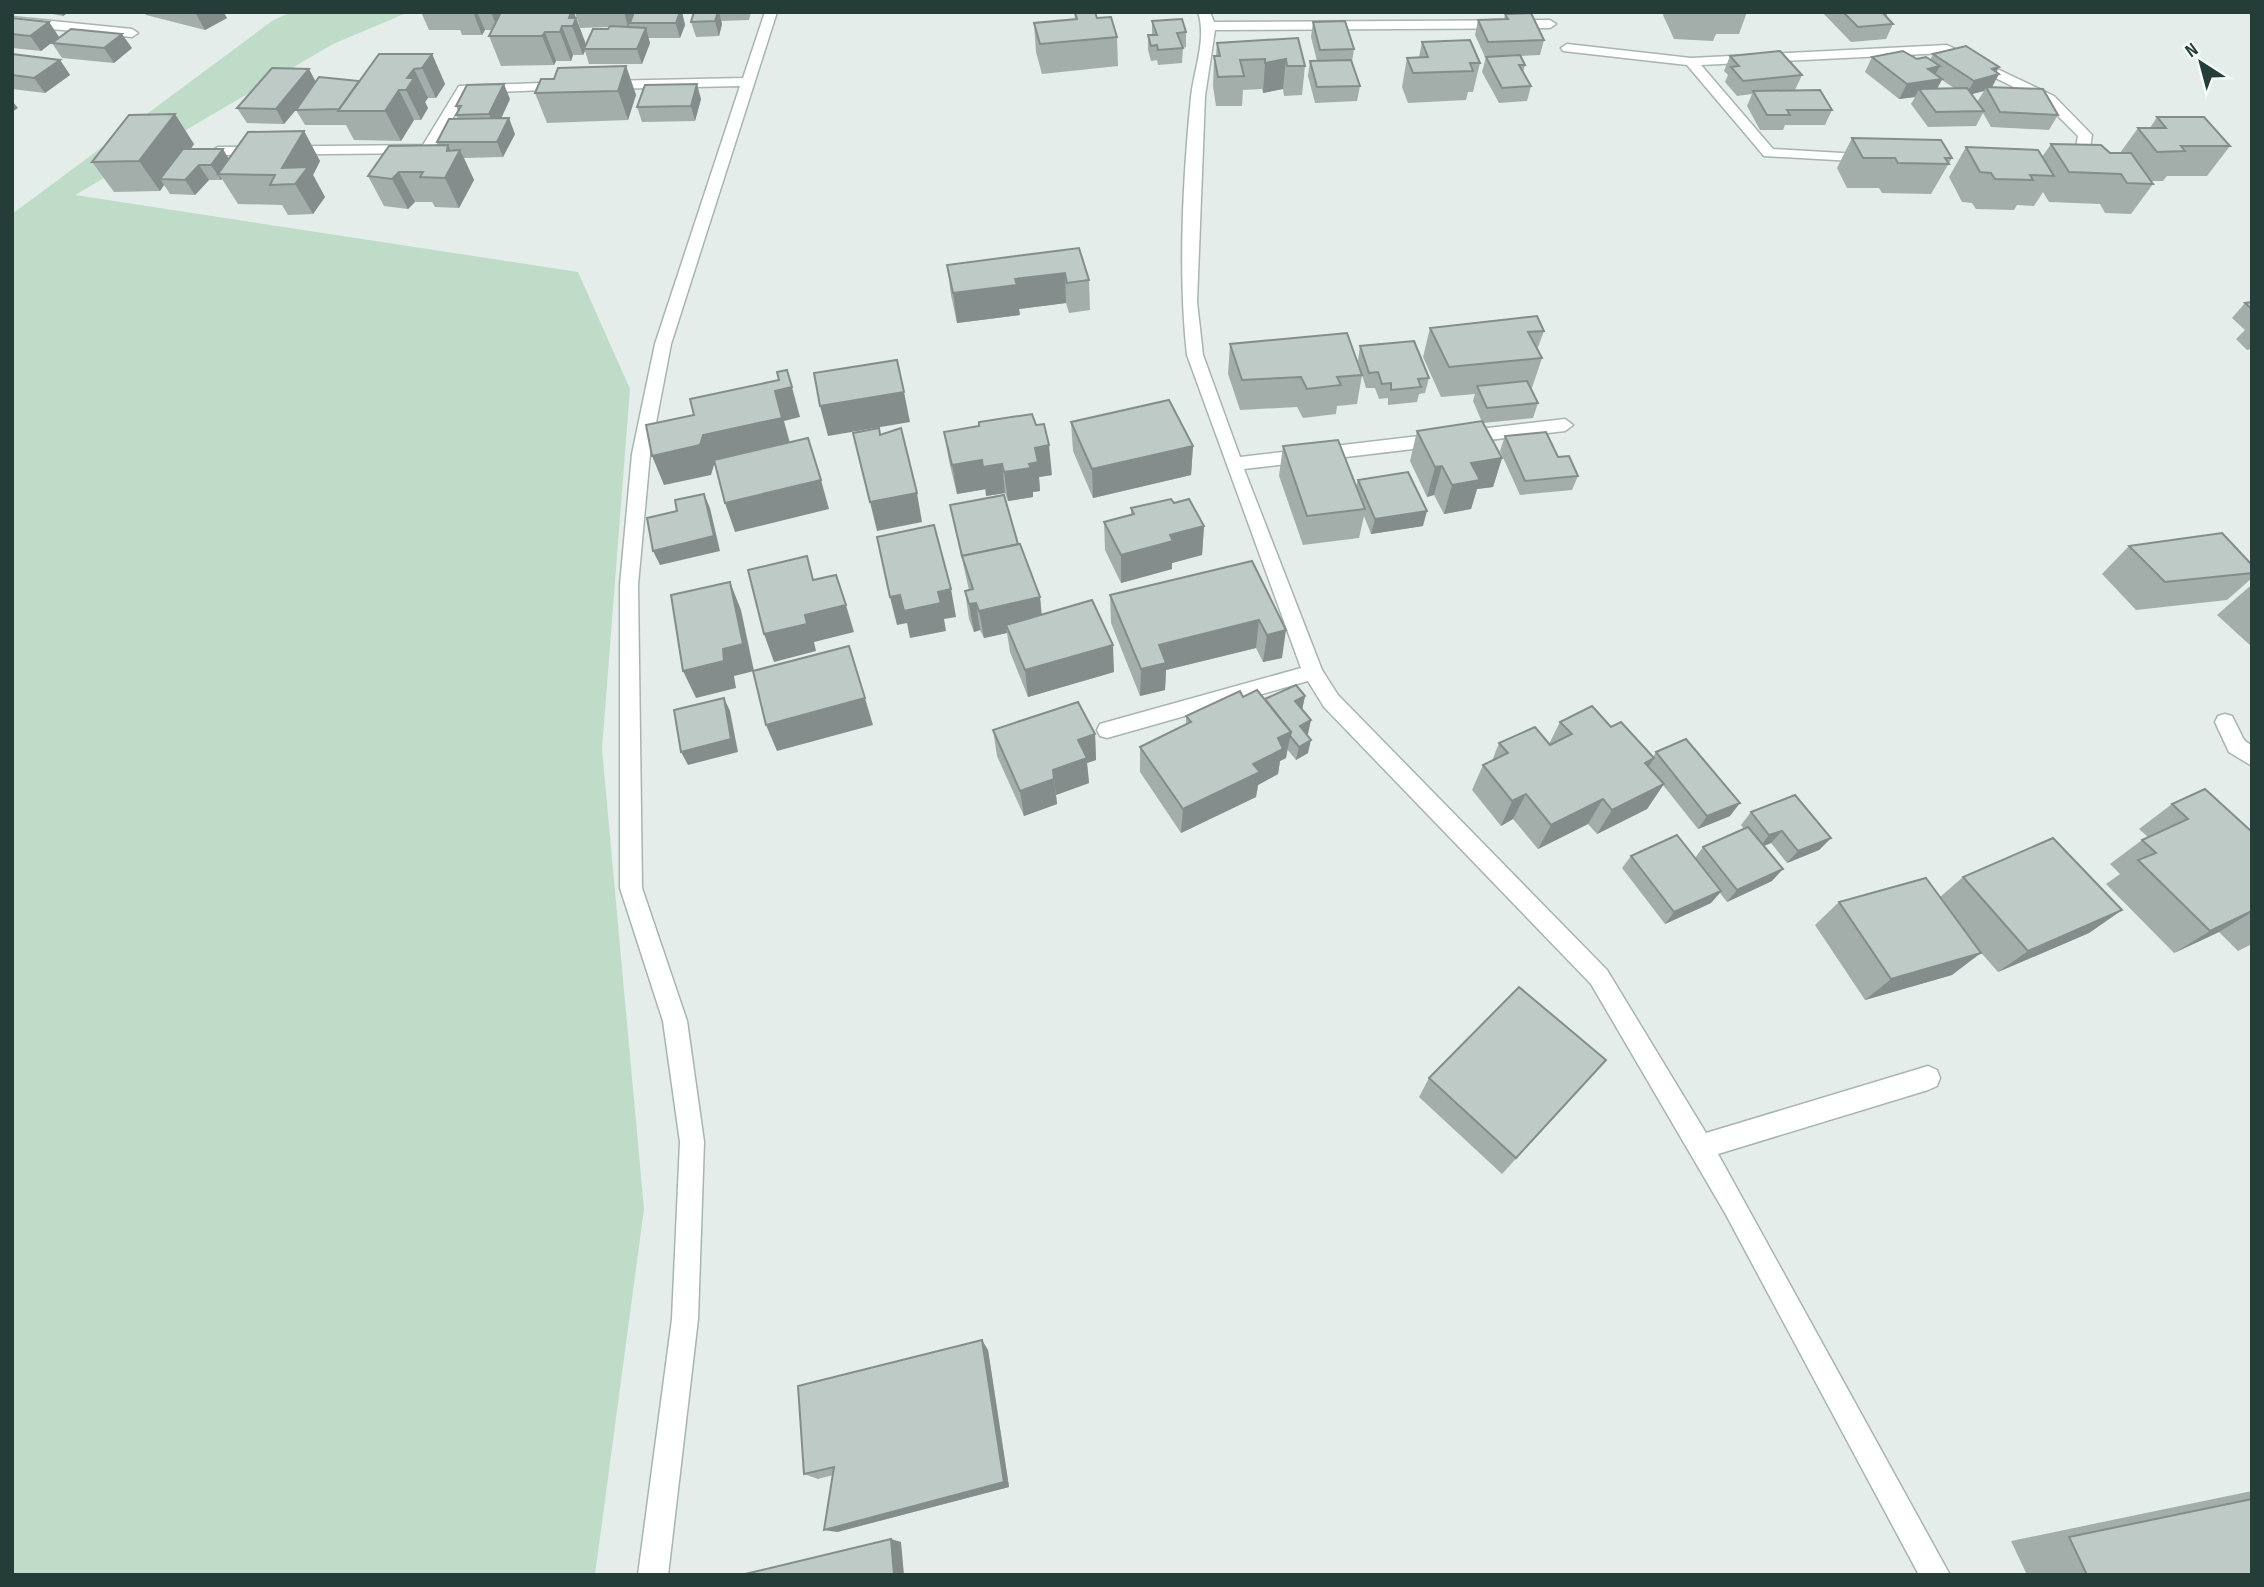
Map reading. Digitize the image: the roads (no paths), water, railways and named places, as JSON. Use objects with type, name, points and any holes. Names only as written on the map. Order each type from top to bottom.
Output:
[{"type":"street","points":[[653,1575],[685,1319],[692,1142],[675,1021],[631,888],[629,585],[641,454],[663,344],[771,12]]},
{"type":"street","points":[[1935,1575],[1700,1147],[1600,977],[1331,701],[1313,672],[1195,355],[1189,302],[1198,96],[1207,19],[1558,36],[1692,62],[1947,49],[2049,99],[2085,135],[2082,155],[2047,166]]},
{"type":"street","points":[[12,21],[132,33]]},
{"type":"street","points":[[1692,62],[1769,153],[1880,159]]},
{"type":"street","points":[[218,151],[427,149],[464,89],[749,82]]},
{"type":"street","points":[[1235,464],[1565,425]]},
{"type":"street","points":[[1107,730],[1313,672]]},
{"type":"street","points":[[2225,722],[2236,746],[2252,758]]},
{"type":"street","points":[[1700,1147],[1928,1078]]}]
